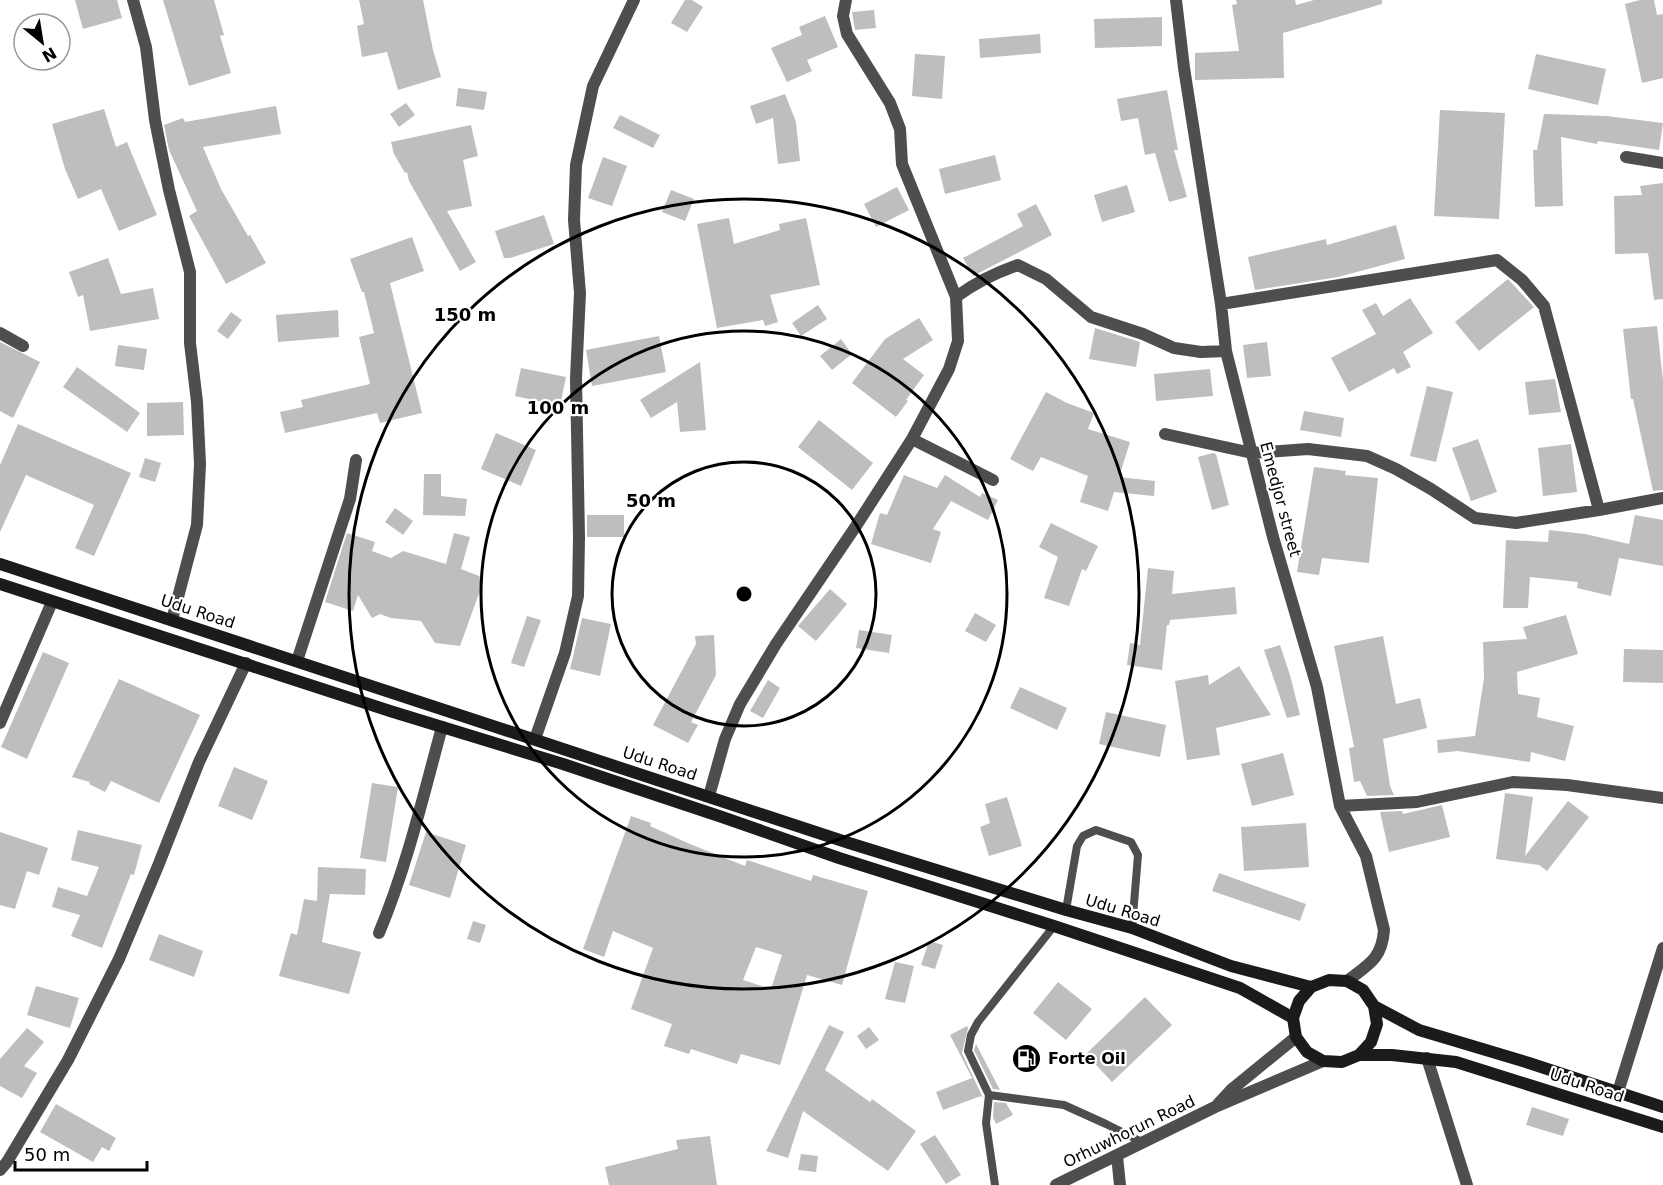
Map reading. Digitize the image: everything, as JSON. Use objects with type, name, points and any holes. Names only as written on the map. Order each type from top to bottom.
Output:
[{"type":"main road","name":"Udu Road","points":[[0,564],[849,843],[1132,928],[1231,966],[1311,987]]},
{"type":"main road","name":"Udu Road","points":[[0,584],[441,727],[563,764],[839,858],[1240,988],[1293,1018]]},
{"type":"main road","points":[[1329,980],[1347,981],[1364,990],[1374,1006],[1377,1024],[1371,1042],[1359,1055],[1342,1062],[1323,1061],[1307,1052],[1296,1037],[1293,1018],[1299,1001],[1311,987],[1329,980]]},
{"type":"main road","name":"Udu Road","points":[[1374,1006],[1419,1030],[1663,1107]]},
{"type":"main road","name":"Udu Road","points":[[1359,1055],[1392,1055],[1456,1062],[1663,1127]]},
{"type":"street","points":[[133,0],[146,48],[155,120],[169,190],[190,272],[190,343],[197,402],[200,464],[197,525],[172,620]]},
{"type":"street","points":[[535,739],[565,653],[578,596],[576,378],[579,293],[574,220],[576,165],[593,86],[634,0]]},
{"type":"street","points":[[709,796],[725,739],[740,704],[776,644],[912,439],[949,369],[958,341],[956,297],[902,164],[900,129],[890,103],[847,34],[843,16],[846,0]]},
{"type":"street","name":"Emedjor street","points":[[1176,0],[1191,120],[1221,304],[1226,351],[1273,537],[1317,687],[1340,806],[1366,856],[1384,930],[1383,940],[1375,959],[1347,981]]},
{"type":"street","points":[[1626,157],[1663,163]]},
{"type":"street","points":[[1221,304],[1497,260],[1522,280],[1544,306],[1599,510]]},
{"type":"street","points":[[956,297],[974,284],[1018,265],[1046,279],[1091,317],[1143,334],[1174,348],[1202,352],[1226,351]]},
{"type":"street","points":[[0,333],[23,346]]},
{"type":"street","points":[[1165,434],[1252,453],[1308,448],[1367,456],[1422,484],[1475,518],[1516,523],[1663,498]]},
{"type":"street","points":[[912,439],[993,480]]},
{"type":"street","points":[[297,661],[350,499],[356,460]]},
{"type":"street","points":[[0,723],[52,602]]},
{"type":"street","points":[[0,1170],[68,1060],[119,959],[199,762],[246,663]]},
{"type":"street","points":[[379,933],[398,884],[441,727]]},
{"type":"street","points":[[1340,806],[1417,802],[1513,782],[1567,785],[1663,798]]},
{"type":"street","points":[[1618,1092],[1663,948]]},
{"type":"street","name":"Orhuwhorun Road","points":[[1215,1107],[1296,1037]]},
{"type":"street","points":[[1427,1058],[1467,1185]]},
{"type":"street","name":"Orhuwhorun Road","points":[[1056,1185],[1215,1107],[1323,1061]]},
{"type":"street","points":[[1117,1156],[1120,1185]]},
{"type":"lane","points":[[1066,910],[1077,846],[1083,836],[1096,830],[1131,842],[1138,855],[1132,928]]},
{"type":"lane","points":[[995,1185],[986,1123],[989,1095],[968,1051],[971,1035],[978,1022],[1054,926]]},
{"type":"lane","points":[[989,1095],[1064,1106],[1144,1143]]},
{"type":"building","points":[[75,0],[117,0],[122,18],[83,29]]},
{"type":"building","points":[[163,0],[214,0],[224,35],[220,36],[231,73],[189,86]]},
{"type":"building","points":[[359,0],[423,0],[441,77],[398,90],[387,52],[362,57],[357,26],[364,24]]},
{"type":"building","points":[[685,0],[692,0],[703,7],[687,32],[671,23]]},
{"type":"building","points":[[1236,0],[1295,0],[1296,5],[1314,0],[1382,0],[1382,4],[1283,33],[1284,78],[1195,80],[1195,53],[1239,51],[1232,5],[1237,4]]},
{"type":"building","points":[[1640,0],[1654,0],[1657,15],[1663,14],[1663,78],[1642,83],[1625,4]]},
{"type":"building","points":[[874,10],[876,28],[855,30],[852,12]]},
{"type":"building","points":[[825,16],[838,47],[807,60],[812,71],[787,82],[771,48],[802,35],[799,27]]},
{"type":"building","points":[[1162,17],[1162,46],[1095,48],[1094,19]]},
{"type":"building","points":[[1040,34],[1041,53],[980,58],[979,39]]},
{"type":"building","points":[[915,54],[945,56],[942,99],[912,96]]},
{"type":"building","points":[[1536,54],[1606,69],[1598,105],[1528,89]]},
{"type":"building","points":[[458,88],[487,92],[484,110],[456,106]]},
{"type":"building","points":[[1167,90],[1178,150],[1174,150],[1187,197],[1169,202],[1155,153],[1145,155],[1138,118],[1121,121],[1117,99]]},
{"type":"building","points":[[785,94],[796,122],[800,161],[778,164],[773,118],[756,124],[750,106]]},
{"type":"building","points":[[406,103],[415,115],[399,127],[390,114]]},
{"type":"building","points":[[276,106],[281,134],[203,147],[221,189],[266,263],[226,284],[189,216],[197,211],[169,150],[164,125],[183,118],[185,122]]},
{"type":"building","points":[[104,109],[116,147],[127,142],[157,215],[119,231],[101,189],[78,199],[65,169],[52,124]]},
{"type":"building","points":[[1440,110],[1505,113],[1499,219],[1434,216]]},
{"type":"building","points":[[1544,114],[1607,116],[1663,123],[1659,150],[1598,141],[1597,144],[1561,137],[1563,206],[1535,207],[1533,150],[1537,150]]},
{"type":"building","points":[[620,115],[660,135],[653,148],[613,128]]},
{"type":"building","points":[[471,125],[478,156],[463,160],[472,206],[447,211],[476,262],[460,271],[409,181],[407,172],[405,173],[394,154],[391,142]]},
{"type":"building","points":[[995,155],[1001,180],[945,194],[939,169]]},
{"type":"building","points":[[603,157],[627,166],[612,206],[588,198]]},
{"type":"building","points":[[1663,183],[1663,299],[1654,300],[1648,253],[1615,254],[1614,196],[1642,195],[1640,186]]},
{"type":"building","points":[[1127,185],[1135,212],[1102,222],[1094,195]]},
{"type":"building","points":[[897,187],[909,210],[876,227],[864,204]]},
{"type":"building","points":[[671,190],[694,199],[685,221],[662,212]]},
{"type":"building","points":[[1036,204],[1052,235],[973,276],[963,258],[1023,226],[1017,214]]},
{"type":"building","points":[[544,215],[554,244],[504,258],[495,231]]},
{"type":"building","points":[[729,218],[734,244],[780,230],[779,224],[806,218],[820,285],[770,295],[778,322],[765,326],[763,320],[717,328],[697,224]]},
{"type":"building","points":[[1396,225],[1405,259],[1338,277],[1255,290],[1248,257],[1326,239],[1327,245]]},
{"type":"building","points":[[412,237],[424,271],[390,283],[422,413],[380,423],[377,413],[285,433],[280,412],[303,407],[301,400],[370,384],[359,337],[374,333],[364,292],[362,292],[350,259]]},
{"type":"building","points":[[108,258],[121,294],[153,288],[159,319],[90,331],[83,295],[78,297],[69,272]]},
{"type":"building","points":[[1508,279],[1534,307],[1479,351],[1455,322]]},
{"type":"building","points":[[1410,298],[1433,333],[1403,352],[1411,367],[1397,374],[1394,368],[1349,392],[1331,358],[1376,334],[1362,310],[1376,303],[1383,316]]},
{"type":"building","points":[[818,305],[827,319],[801,336],[792,323]]},
{"type":"building","points":[[338,310],[339,337],[278,342],[276,315]]},
{"type":"building","points":[[231,312],[242,320],[228,339],[217,331]]},
{"type":"building","points":[[919,318],[933,340],[903,359],[924,375],[896,417],[852,383],[885,339]]},
{"type":"building","points":[[1657,326],[1663,380],[1663,490],[1653,491],[1633,399],[1631,399],[1623,329]]},
{"type":"building","points":[[1095,328],[1140,342],[1136,367],[1089,359]]},
{"type":"building","points":[[659,336],[666,372],[592,386],[586,350]]},
{"type":"building","points":[[841,339],[852,354],[832,370],[820,356]]},
{"type":"building","points":[[0,342],[40,362],[13,418],[0,411]]},
{"type":"building","points":[[1267,342],[1271,376],[1247,378],[1243,345]]},
{"type":"building","points":[[118,345],[147,349],[144,370],[115,366]]},
{"type":"building","points":[[700,362],[706,430],[680,432],[677,402],[651,418],[640,400]]},
{"type":"building","points":[[77,367],[140,413],[127,432],[63,387]]},
{"type":"building","points":[[521,368],[566,377],[560,406],[515,396]]},
{"type":"building","points":[[1210,369],[1213,396],[1156,401],[1154,374]]},
{"type":"building","points":[[1555,379],[1561,412],[1529,415],[1525,382]]},
{"type":"building","points":[[1427,386],[1453,392],[1436,462],[1410,456]]},
{"type":"building","points":[[1046,392],[1094,413],[1088,429],[1130,442],[1119,477],[1155,481],[1154,496],[1114,492],[1108,511],[1080,502],[1088,476],[1041,457],[1033,471],[1010,459]]},
{"type":"building","points":[[183,402],[184,435],[147,436],[147,403]]},
{"type":"building","points":[[1304,411],[1344,418],[1341,437],[1300,430]]},
{"type":"building","points":[[819,420],[873,463],[852,490],[798,447]]},
{"type":"building","points":[[18,424],[131,473],[94,556],[75,548],[94,505],[26,475],[0,532],[0,465]]},
{"type":"building","points":[[496,433],[536,450],[521,486],[481,469]]},
{"type":"building","points":[[1478,439],[1497,492],[1471,501],[1452,448]]},
{"type":"building","points":[[1571,444],[1577,492],[1543,496],[1538,448]]},
{"type":"building","points":[[1216,454],[1229,505],[1212,510],[1198,457]]},
{"type":"building","points":[[145,458],[161,463],[155,482],[139,477]]},
{"type":"building","points":[[1314,467],[1346,471],[1345,475],[1378,478],[1369,563],[1322,558],[1319,575],[1297,572]]},
{"type":"building","points":[[424,474],[441,474],[441,496],[467,499],[465,516],[423,515]]},
{"type":"building","points":[[904,475],[937,488],[945,475],[980,497],[982,493],[998,500],[988,520],[951,501],[933,529],[941,532],[931,563],[871,544],[880,513],[887,515]]},
{"type":"building","points":[[395,508],[413,521],[403,535],[385,522]]},
{"type":"building","points":[[587,515],[624,515],[624,537],[587,537]]},
{"type":"building","points":[[1635,515],[1663,520],[1663,566],[1619,558],[1611,596],[1577,588],[1578,582],[1530,577],[1528,608],[1503,608],[1506,540],[1548,542],[1549,530],[1585,534],[1629,544]]},
{"type":"building","points":[[1051,523],[1098,546],[1086,571],[1082,569],[1069,606],[1044,598],[1058,557],[1039,547]]},
{"type":"building","points":[[347,533],[375,542],[372,551],[391,558],[403,551],[446,564],[454,533],[470,537],[461,569],[479,576],[482,581],[460,646],[435,643],[421,621],[391,618],[380,614],[372,618],[358,595],[353,611],[325,602]]},
{"type":"building","points":[[1148,568],[1174,571],[1172,594],[1235,587],[1237,614],[1170,620],[1167,625],[1162,670],[1127,665],[1130,643],[1140,645]]},
{"type":"building","points":[[830,589],[847,604],[816,641],[798,626]]},
{"type":"building","points":[[975,613],[996,625],[986,642],[965,631]]},
{"type":"building","points":[[1566,615],[1578,654],[1517,672],[1518,694],[1540,698],[1537,717],[1574,726],[1565,761],[1531,752],[1530,762],[1458,751],[1438,753],[1437,740],[1475,736],[1484,678],[1483,642],[1527,639],[1523,627]]},
{"type":"building","points":[[527,616],[541,620],[524,667],[511,663]]},
{"type":"building","points":[[582,618],[611,624],[600,676],[570,669]]},
{"type":"building","points":[[859,630],[892,635],[889,653],[856,648]]},
{"type":"building","points":[[714,635],[716,675],[691,722],[698,725],[688,743],[653,725],[696,644],[695,636]]},
{"type":"building","points":[[1383,636],[1396,704],[1420,698],[1427,728],[1383,739],[1390,786],[1394,795],[1367,796],[1360,781],[1354,782],[1349,748],[1354,747],[1334,646]]},
{"type":"building","points":[[1280,645],[1300,715],[1287,718],[1264,650]]},
{"type":"building","points":[[1624,649],[1663,650],[1663,683],[1623,682]]},
{"type":"building","points":[[43,652],[69,663],[27,759],[1,747]]},
{"type":"building","points":[[1239,666],[1271,715],[1216,728],[1220,755],[1187,760],[1175,681],[1208,675],[1209,685]]},
{"type":"building","points":[[119,679],[200,715],[159,803],[111,781],[105,792],[89,784],[90,782],[72,777]]},
{"type":"building","points":[[768,680],[780,688],[763,718],[750,711]]},
{"type":"building","points":[[1020,687],[1067,708],[1057,730],[1010,708]]},
{"type":"building","points":[[1106,712],[1166,725],[1160,757],[1099,744]]},
{"type":"building","points":[[1283,753],[1294,795],[1252,806],[1241,764]]},
{"type":"building","points":[[234,767],[268,781],[252,820],[218,806]]},
{"type":"building","points":[[372,783],[398,787],[386,862],[360,858]]},
{"type":"building","points":[[1505,793],[1533,797],[1525,856],[1568,801],[1589,817],[1547,871],[1539,865],[1496,859]]},
{"type":"building","points":[[1007,797],[1022,846],[989,856],[980,827],[990,823],[985,804]]},
{"type":"building","points":[[1442,805],[1450,837],[1389,852],[1380,812],[1402,811],[1403,814]]},
{"type":"building","points":[[631,816],[651,823],[650,826],[690,844],[745,866],[747,860],[811,881],[813,875],[868,891],[842,985],[807,975],[780,1065],[741,1054],[737,1064],[691,1049],[689,1054],[664,1046],[672,1024],[631,1009],[653,948],[613,931],[604,957],[583,949]],"holes":[[[756,947],[782,955],[771,989],[743,980]]]},
{"type":"building","points":[[1306,823],[1309,867],[1244,871],[1241,827]]},
{"type":"building","points":[[78,830],[142,845],[134,875],[131,874],[102,948],[71,936],[80,915],[52,907],[58,887],[87,896],[99,867],[71,860]]},
{"type":"building","points":[[0,832],[48,848],[39,875],[27,871],[15,909],[0,905]]},
{"type":"building","points":[[426,832],[466,845],[450,898],[409,885]]},
{"type":"building","points":[[318,867],[366,869],[365,895],[330,894],[322,942],[361,952],[349,994],[279,976],[291,933],[297,935],[304,899],[317,901]]},
{"type":"building","points":[[1219,873],[1306,904],[1300,921],[1212,891]]},
{"type":"building","points":[[473,921],[486,925],[480,943],[467,939]]},
{"type":"building","points":[[159,934],[203,951],[194,977],[149,960]]},
{"type":"building","points":[[929,941],[943,945],[935,969],[921,965]]},
{"type":"building","points":[[895,962],[914,966],[905,1003],[885,999]]},
{"type":"building","points":[[1058,982],[1092,1009],[1066,1040],[1033,1013]]},
{"type":"building","points":[[36,986],[79,998],[70,1028],[27,1015]]},
{"type":"building","points":[[1145,997],[1172,1025],[1112,1082],[1086,1054]]},
{"type":"building","points":[[829,1025],[844,1032],[825,1070],[870,1102],[872,1099],[916,1131],[888,1171],[803,1111],[788,1158],[766,1151]]},
{"type":"building","points":[[967,1026],[962,1053],[983,1098],[981,1096],[943,1110],[936,1092],[972,1078],[950,1035]]},
{"type":"building","points":[[869,1027],[879,1040],[866,1049],[857,1036]]},
{"type":"building","points":[[27,1028],[44,1042],[24,1066],[37,1073],[22,1098],[0,1086],[0,1059]]},
{"type":"building","points":[[976,1044],[1000,1090],[993,1089],[974,1050]]},
{"type":"building","points":[[994,1102],[1006,1103],[1013,1115],[996,1124],[993,1117]]},
{"type":"building","points":[[56,1104],[116,1138],[109,1151],[102,1147],[93,1162],[40,1132]]},
{"type":"building","points":[[1532,1107],[1569,1119],[1563,1136],[1526,1125]]},
{"type":"building","points":[[935,1135],[961,1175],[946,1184],[920,1144]]},
{"type":"building","points":[[710,1136],[717,1185],[609,1185],[605,1167],[678,1149],[676,1140]]},
{"type":"building","points":[[801,1154],[818,1156],[816,1172],[798,1170]]},
{"type":"place","name":"Forte Oil","points":[[1027,1058]]}]
